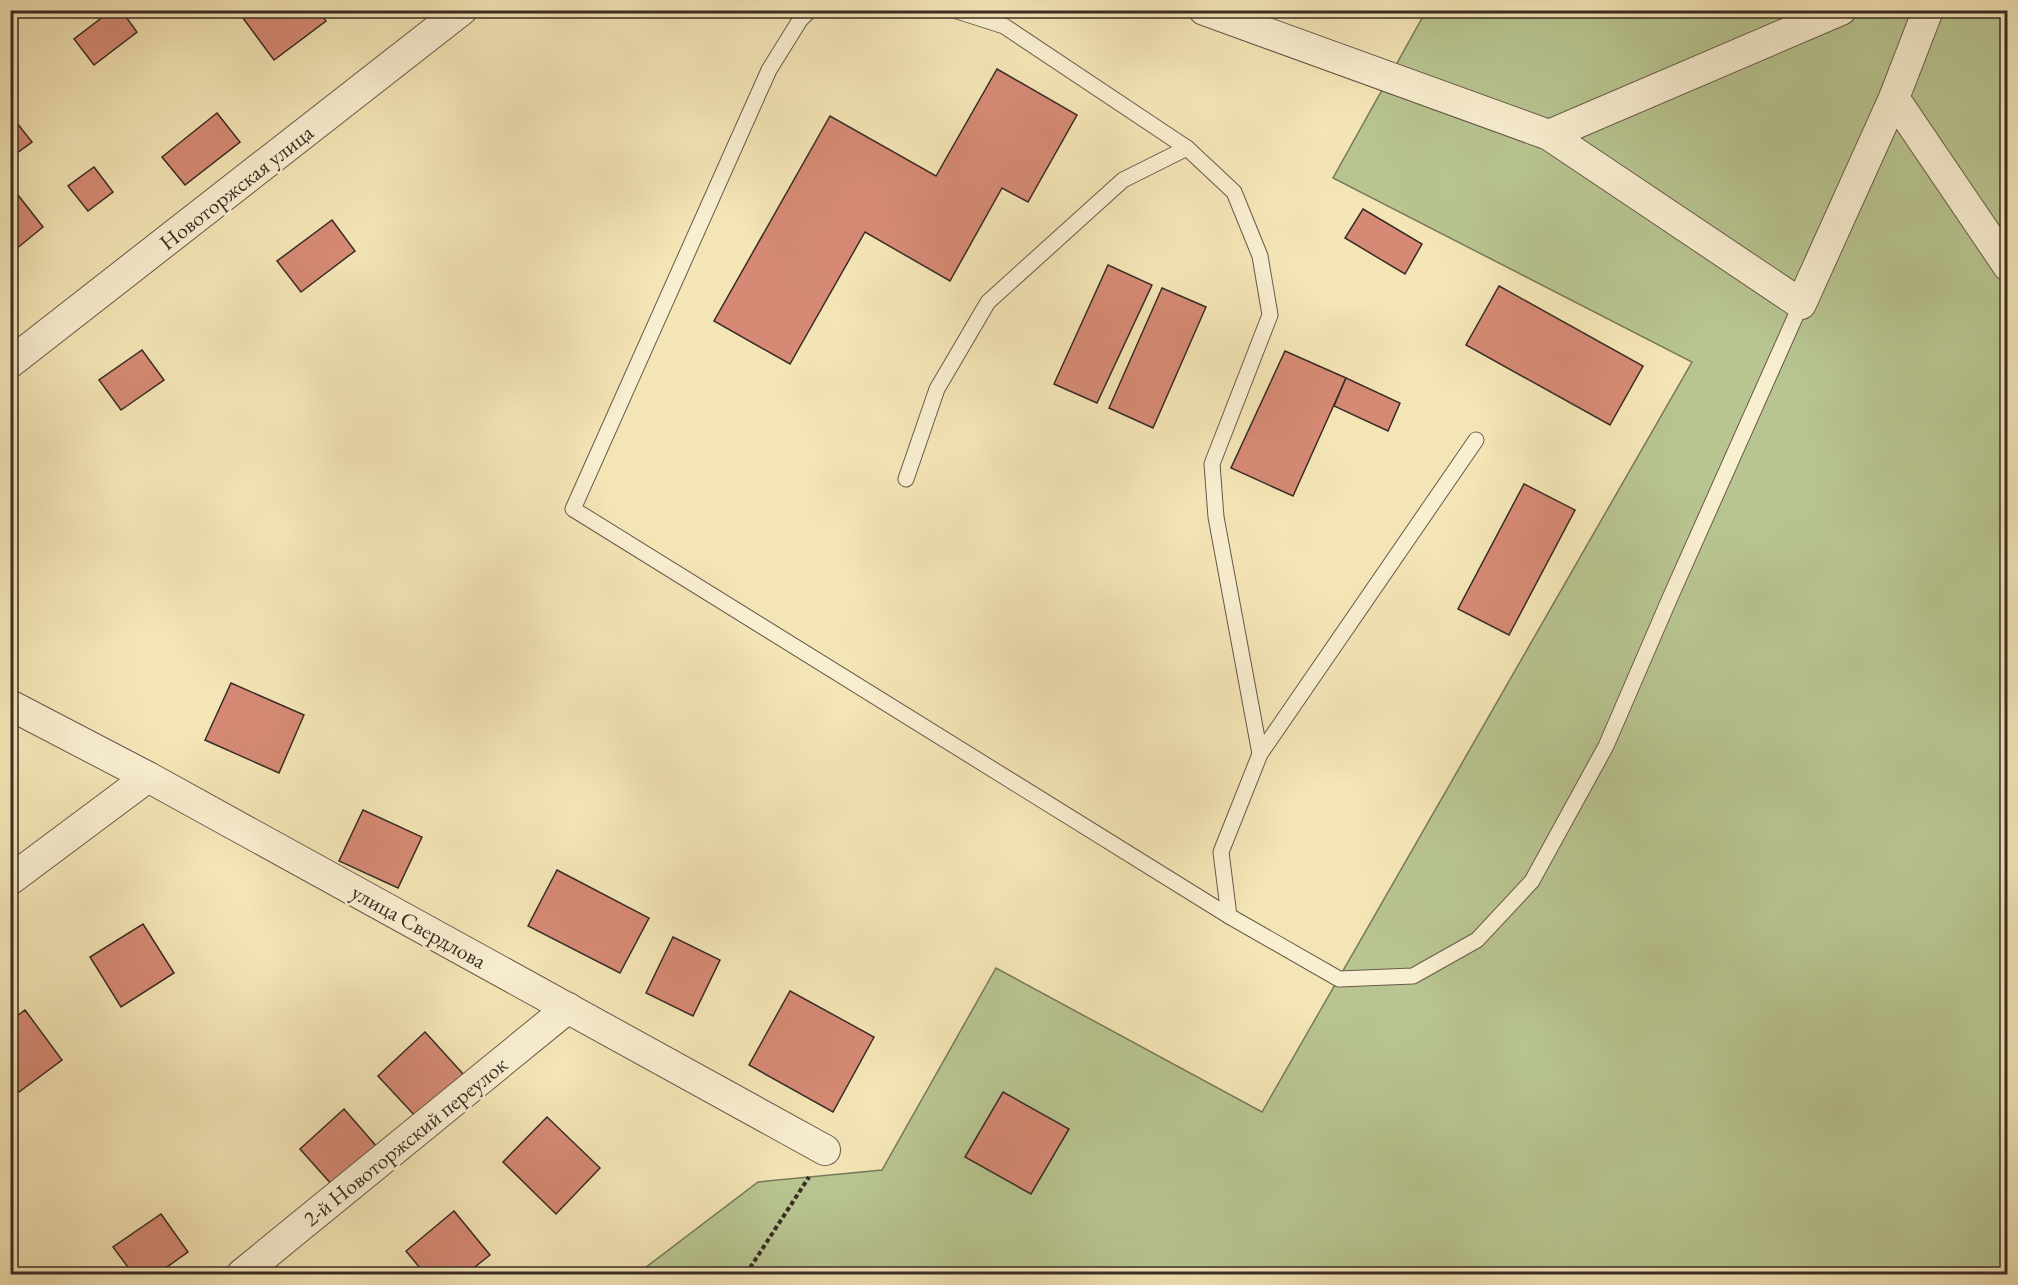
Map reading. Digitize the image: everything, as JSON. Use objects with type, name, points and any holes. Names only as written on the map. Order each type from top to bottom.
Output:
[{"type":"street","name":"Новоторжская улица","points":[[10,363],[462,10]]},
{"type":"street","points":[[1204,10],[1549,135],[1801,304],[1894,98],[1928,10]]},
{"type":"street","points":[[1549,135],[1840,10]]},
{"type":"street","points":[[1894,98],[2007,266]]},
{"type":"street","name":"улица Свердлова","points":[[10,705],[148,777],[825,1150]]},
{"type":"street","points":[[10,880],[148,777]]},
{"type":"street","name":"2-й Новоторжский переулок","points":[[242,1275],[568,1008]]},
{"type":"lane","points":[[810,10],[800,20],[769,70],[573,509],[1229,916],[1339,979],[1413,976],[1477,940],[1532,881],[1606,746],[1801,304]]},
{"type":"lane","points":[[954,10],[1004,26],[1187,148],[1234,192],[1260,256],[1270,315],[1212,464],[1216,517],[1260,754]]},
{"type":"lane","points":[[906,479],[937,390],[988,302],[1123,180],[1187,148]]},
{"type":"lane","points":[[1229,916],[1221,852],[1260,754],[1476,440]]},
{"type":"path","points":[[746,1275],[825,1150]]},
{"type":"green space","points":[[1426,11],[2007,11],[2007,1274],[637,1274],[758,1182],[882,1170],[996,968],[1262,1112],[1692,362],[1333,178]]},
{"type":"building","points":[[112,10],[121,10],[137,32],[94,65],[74,39]]},
{"type":"building","points":[[245,10],[318,10],[326,21],[274,60],[240,14]]},
{"type":"building","points":[[997,69],[1077,115],[1028,202],[1002,188],[950,281],[865,232],[790,364],[714,321],[830,116],[936,176]]},
{"type":"building","points":[[217,113],[240,142],[185,185],[162,157]]},
{"type":"building","points":[[17,123],[32,142],[10,158],[10,128]]},
{"type":"building","points":[[94,167],[113,192],[88,211],[68,186]]},
{"type":"building","points":[[14,190],[43,227],[10,254],[10,193]]},
{"type":"building","points":[[1363,209],[1422,244],[1405,274],[1345,238]]},
{"type":"building","points":[[332,220],[355,251],[301,292],[277,261]]},
{"type":"building","points":[[1108,265],[1152,285],[1097,403],[1054,384]]},
{"type":"building","points":[[1499,286],[1643,366],[1610,425],[1466,345]]},
{"type":"building","points":[[1162,288],[1206,307],[1153,428],[1109,408]]},
{"type":"building","points":[[142,350],[164,380],[121,410],[99,380]]},
{"type":"building","points":[[1285,351],[1346,378],[1293,496],[1231,468]]},
{"type":"building","points":[[1346,378],[1400,403],[1388,431],[1334,406]]},
{"type":"building","points":[[1524,484],[1575,510],[1509,635],[1458,609]]},
{"type":"building","points":[[231,683],[304,715],[279,773],[205,740]]},
{"type":"building","points":[[363,810],[422,837],[398,888],[339,861]]},
{"type":"building","points":[[557,870],[649,918],[620,973],[528,926]]},
{"type":"building","points":[[143,924],[174,973],[121,1007],[90,957]]},
{"type":"building","points":[[673,937],[720,960],[693,1016],[646,993]]},
{"type":"building","points":[[790,991],[874,1037],[833,1112],[749,1065]]},
{"type":"building","points":[[25,1010],[62,1060],[19,1092],[10,1080],[10,1021]]},
{"type":"building","points":[[425,1032],[464,1075],[417,1118],[378,1076]]},
{"type":"building","points":[[1003,1092],[1069,1129],[1031,1194],[965,1157]]},
{"type":"building","points":[[344,1109],[378,1148],[333,1186],[300,1149]]},
{"type":"building","points":[[547,1117],[600,1168],[556,1214],[503,1162]]},
{"type":"building","points":[[454,1211],[490,1255],[466,1274],[425,1274],[406,1251]]},
{"type":"building","points":[[161,1214],[188,1252],[157,1274],[133,1274],[113,1247]]}]
